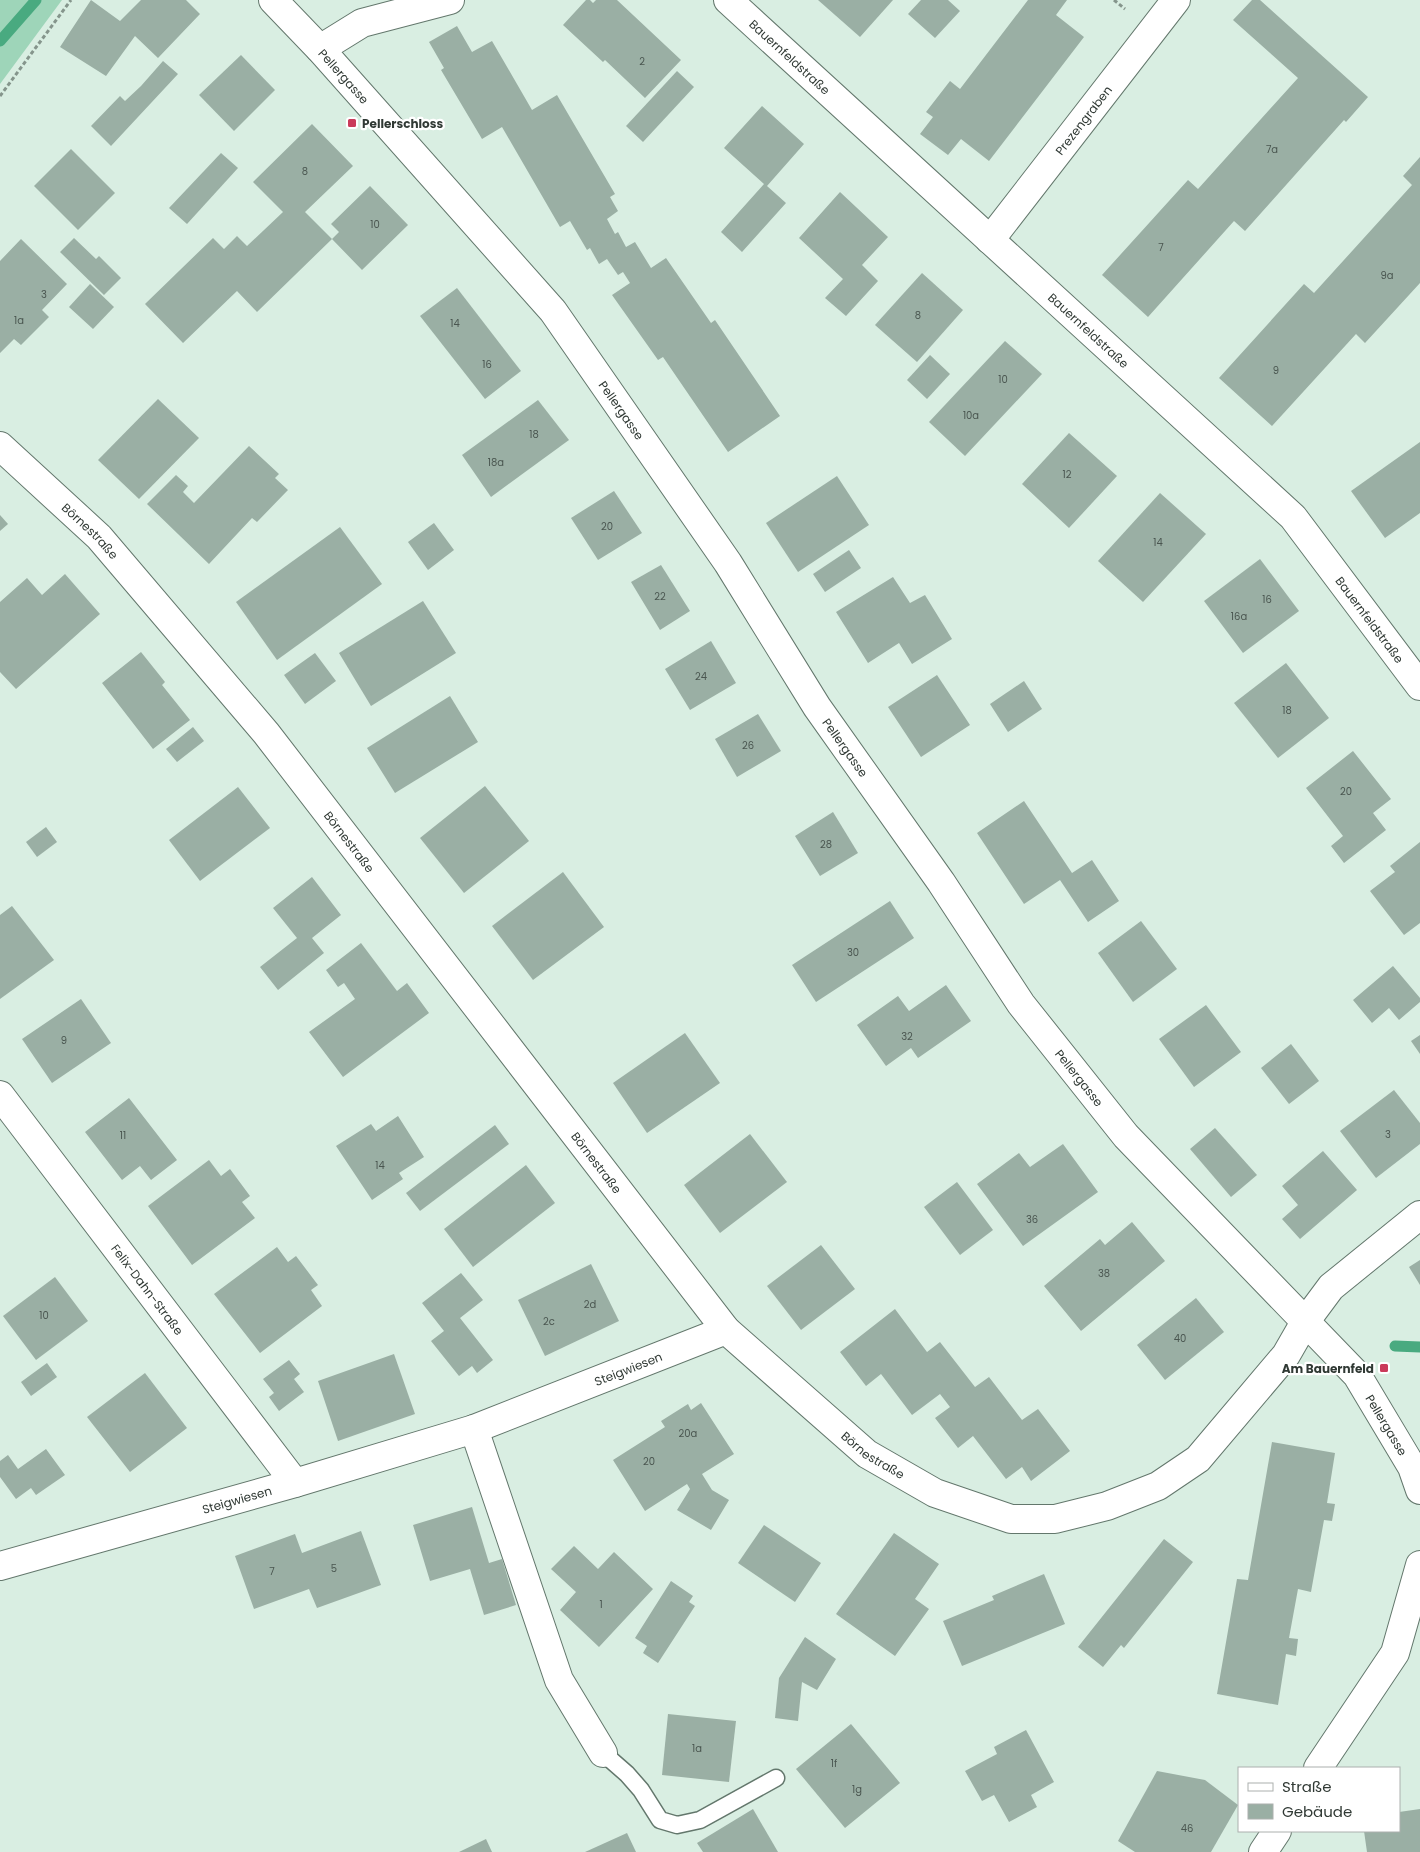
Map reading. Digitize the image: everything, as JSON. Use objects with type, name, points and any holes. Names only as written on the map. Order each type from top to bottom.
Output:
[{"type":"street","name":"Pellergasse","points":[[273,0],[320,49],[553,311],[728,563],[817,707],[941,882],[1021,1004],[1126,1136],[1357,1375],[1412,1467],[1420,1490]]},
{"type":"street","points":[[320,49],[362,23],[450,0]]},
{"type":"street","name":"Bauernfeldstraße","points":[[728,0],[1293,517],[1420,686]]},
{"type":"street","name":"Prezengraben","points":[[990,240],[1176,0]]},
{"type":"street","name":"Börnestraße","points":[[0,446],[99,537],[266,734],[726,1330],[867,1454],[934,1493],[1011,1519],[1055,1519],[1107,1506],[1158,1486],[1198,1459],[1286,1355],[1305,1322]]},
{"type":"street","name":"Felix-Dahn-Straße","points":[[0,1095],[295,1483]]},
{"type":"street","points":[[1305,1322],[1330,1287],[1420,1215]]},
{"type":"street","name":"Steigwiesen","points":[[0,1566],[295,1483],[474,1429],[726,1330]]},
{"type":"street","points":[[474,1429],[559,1680],[603,1753]]},
{"type":"street","points":[[1319,1767],[1395,1653],[1420,1565]]},
{"type":"street","points":[[1263,1852],[1276,1832]]},
{"type":"lane","points":[[603,1753],[628,1774],[641,1790],[660,1820],[677,1825],[700,1820],[776,1778]]},
{"type":"path","points":[[0,96],[71,0]]},
{"type":"green space","points":[[0,0],[62,0],[0,84]]},
{"type":"building","points":[[91,0],[120,21],[141,0],[186,0],[200,14],[158,58],[135,36],[106,76],[60,47]]},
{"type":"building","points":[[586,0],[590,0],[593,3],[596,0],[617,0],[681,60],[645,98],[605,60],[603,62],[563,25]]},
{"type":"building","points":[[818,0],[893,0],[860,37]]},
{"type":"building","points":[[921,0],[948,0],[960,11],[935,38],[908,14]]},
{"type":"building","points":[[1028,0],[1067,0],[1056,15],[1084,37],[989,161],[961,139],[948,155],[920,134],[933,117],[926,112],[950,81],[960,89]]},
{"type":"building","points":[[1252,0],[1260,0],[1368,97],[1346,122],[1344,120],[1245,231],[1234,221],[1148,317],[1102,275],[1188,180],[1198,189],[1298,78],[1233,20]]},
{"type":"building","points":[[457,26],[472,52],[492,41],[532,110],[557,95],[615,194],[610,197],[618,211],[607,219],[615,234],[618,232],[626,247],[635,242],[651,268],[666,258],[711,323],[715,320],[780,416],[728,452],[663,357],[658,360],[612,295],[630,283],[623,272],[618,275],[607,259],[599,264],[590,248],[587,250],[570,221],[560,227],[502,127],[482,139],[441,70],[444,68],[429,42]]},
{"type":"building","points":[[241,55],[275,90],[234,131],[199,95]]},
{"type":"building","points":[[163,61],[178,74],[111,146],[91,126],[120,96],[125,101]]},
{"type":"building","points":[[677,71],[694,87],[643,142],[626,126]]},
{"type":"building","points":[[762,106],[804,144],[767,186],[786,203],[742,252],[721,232],[764,184],[724,148]]},
{"type":"building","points":[[312,124],[353,166],[305,212],[332,239],[257,312],[237,291],[183,343],[145,304],[213,238],[224,249],[237,236],[247,246],[283,212],[253,182]]},
{"type":"building","points":[[71,149],[115,193],[78,230],[34,186]]},
{"type":"building","points":[[221,153],[238,168],[187,224],[169,208]]},
{"type":"building","points":[[1420,157],[1420,283],[1365,343],[1356,334],[1272,426],[1219,378],[1304,284],[1314,293],[1412,185],[1403,176]]},
{"type":"building","points":[[370,186],[408,225],[362,270],[332,239],[339,232],[331,224]]},
{"type":"building","points":[[840,192],[888,237],[862,265],[878,281],[846,316],[825,298],[843,279],[799,238]]},
{"type":"building","points":[[74,238],[96,259],[99,256],[121,278],[104,295],[60,252]]},
{"type":"building","points":[[21,239],[67,284],[42,310],[49,317],[21,345],[14,339],[0,353],[0,261]]},
{"type":"building","points":[[922,273],[963,310],[917,362],[875,325]]},
{"type":"building","points":[[90,284],[114,307],[93,329],[69,307]]},
{"type":"building","points":[[457,288],[521,371],[485,399],[420,316]]},
{"type":"building","points":[[1005,341],[1042,374],[965,456],[929,422]]},
{"type":"building","points":[[930,355],[950,374],[927,399],[907,380]]},
{"type":"building","points":[[158,399],[199,438],[139,499],[98,460]]},
{"type":"building","points":[[538,400],[569,440],[491,497],[462,455]]},
{"type":"building","points":[[1069,433],[1117,476],[1069,528],[1022,484]]},
{"type":"building","points":[[1420,442],[1420,513],[1385,538],[1351,491]]},
{"type":"building","points":[[249,446],[279,474],[275,478],[288,490],[257,522],[252,518],[209,564],[147,504],[176,475],[188,486],[183,492],[194,503]]},
{"type":"building","points":[[837,476],[869,525],[798,572],[766,523]]},
{"type":"building","points":[[614,491],[642,533],[598,560],[571,518]]},
{"type":"building","points":[[1160,493],[1206,534],[1143,602],[1098,561]]},
{"type":"building","points":[[0,515],[8,524],[0,531]]},
{"type":"building","points":[[434,523],[454,550],[428,570],[408,542]]},
{"type":"building","points":[[340,527],[382,584],[277,660],[236,602]]},
{"type":"building","points":[[849,550],[861,568],[825,592],[813,574]]},
{"type":"building","points":[[1260,559],[1299,611],[1243,653],[1204,601]]},
{"type":"building","points":[[661,565],[690,611],[660,630],[631,582]]},
{"type":"building","points":[[65,574],[100,614],[16,689],[0,672],[0,602],[27,578],[42,595]]},
{"type":"building","points":[[893,577],[910,603],[925,595],[952,639],[912,664],[899,643],[868,663],[836,612]]},
{"type":"building","points":[[423,601],[456,653],[371,706],[339,653]]},
{"type":"building","points":[[711,641],[736,683],[690,710],[665,669]]},
{"type":"building","points":[[141,652],[165,682],[162,685],[190,720],[153,749],[102,683]]},
{"type":"building","points":[[315,653],[336,681],[305,704],[284,675]]},
{"type":"building","points":[[1286,663],[1329,718],[1278,758],[1234,703]]},
{"type":"building","points":[[937,675],[970,725],[921,757],[888,707]]},
{"type":"building","points":[[1024,681],[1042,709],[1008,732],[990,704]]},
{"type":"building","points":[[450,696],[478,742],[395,793],[367,748]]},
{"type":"building","points":[[758,714],[781,751],[737,777],[715,739]]},
{"type":"building","points":[[193,727],[204,741],[177,762],[166,749]]},
{"type":"building","points":[[1353,751],[1391,799],[1373,813],[1386,830],[1344,863],[1331,846],[1343,836],[1306,788]]},
{"type":"building","points":[[485,786],[529,841],[464,893],[420,838]]},
{"type":"building","points":[[238,787],[270,828],[200,881],[169,840]]},
{"type":"building","points":[[1024,801],[1072,873],[1092,860],[1119,901],[1088,922],[1060,880],[1024,904],[977,833]]},
{"type":"building","points":[[833,812],[858,853],[820,876],[795,836]]},
{"type":"building","points":[[46,827],[57,842],[37,857],[26,842]]},
{"type":"building","points":[[1420,842],[1420,923],[1404,935],[1370,891],[1395,872],[1390,866]]},
{"type":"building","points":[[563,872],[604,927],[533,980],[492,926]]},
{"type":"building","points":[[312,877],[341,915],[312,938],[324,953],[278,990],[260,967],[297,938],[273,908]]},
{"type":"building","points":[[890,901],[914,938],[816,1002],[792,965]]},
{"type":"building","points":[[12,906],[54,960],[0,999],[0,915]]},
{"type":"building","points":[[1141,921],[1177,969],[1133,1002],[1098,953]]},
{"type":"building","points":[[361,943],[397,991],[407,983],[429,1013],[343,1077],[309,1032],[355,999],[344,983],[338,987],[326,970]]},
{"type":"building","points":[[1393,966],[1420,998],[1420,1002],[1399,1020],[1389,1008],[1372,1023],[1353,1000]]},
{"type":"building","points":[[946,985],[971,1021],[918,1058],[911,1048],[886,1066],[857,1025],[898,996],[909,1011]]},
{"type":"building","points":[[81,999],[111,1043],[52,1083],[22,1039]]},
{"type":"building","points":[[1206,1005],[1241,1052],[1194,1087],[1159,1039]]},
{"type":"building","points":[[685,1033],[720,1083],[647,1133],[613,1083]]},
{"type":"building","points":[[1420,1035],[1420,1054],[1411,1041]]},
{"type":"building","points":[[1291,1044],[1319,1081],[1289,1104],[1261,1068]]},
{"type":"building","points":[[1394,1090],[1420,1123],[1420,1144],[1376,1178],[1340,1131]]},
{"type":"building","points":[[129,1098],[177,1160],[151,1180],[140,1166],[122,1180],[85,1132]]},
{"type":"building","points":[[398,1116],[424,1157],[399,1173],[403,1179],[372,1200],[336,1146],[371,1124],[376,1131]]},
{"type":"building","points":[[495,1125],[509,1144],[420,1211],[406,1193]]},
{"type":"building","points":[[1215,1128],[1257,1175],[1231,1197],[1190,1149]]},
{"type":"building","points":[[750,1134],[787,1182],[720,1233],[684,1185]]},
{"type":"building","points":[[1063,1144],[1098,1192],[1023,1246],[977,1184],[1019,1153],[1030,1167]]},
{"type":"building","points":[[1323,1151],[1357,1190],[1300,1239],[1282,1219],[1298,1205],[1282,1186]]},
{"type":"building","points":[[209,1160],[221,1176],[230,1169],[250,1196],[242,1202],[255,1218],[192,1265],[148,1206]]},
{"type":"building","points":[[526,1165],[555,1203],[473,1267],[444,1229]]},
{"type":"building","points":[[957,1182],[993,1230],[960,1255],[924,1207]]},
{"type":"building","points":[[1132,1222],[1165,1261],[1081,1331],[1044,1286],[1100,1239],[1105,1245]]},
{"type":"building","points":[[821,1245],[855,1289],[801,1330],[767,1286]]},
{"type":"building","points":[[277,1247],[288,1262],[296,1256],[318,1285],[311,1290],[322,1306],[260,1353],[214,1294]]},
{"type":"building","points":[[1420,1260],[1420,1285],[1409,1267]]},
{"type":"building","points":[[591,1264],[619,1321],[545,1356],[518,1300]]},
{"type":"building","points":[[461,1273],[483,1300],[460,1318],[493,1360],[477,1373],[472,1366],[459,1376],[431,1341],[444,1331],[422,1303]]},
{"type":"building","points":[[55,1277],[88,1321],[36,1360],[3,1316]]},
{"type":"building","points":[[1196,1298],[1224,1332],[1165,1380],[1137,1345]]},
{"type":"building","points":[[895,1309],[927,1352],[940,1342],[975,1387],[989,1377],[1022,1420],[1038,1409],[1070,1451],[1031,1481],[1022,1467],[1006,1479],[973,1436],[958,1448],[935,1418],[950,1407],[940,1394],[912,1415],[881,1374],[866,1386],[840,1352]]},
{"type":"building","points":[[394,1354],[415,1414],[338,1441],[318,1381]]},
{"type":"building","points":[[289,1360],[300,1374],[294,1379],[304,1392],[279,1411],[269,1397],[274,1393],[263,1379]]},
{"type":"building","points":[[47,1363],[57,1377],[31,1396],[21,1382]]},
{"type":"building","points":[[145,1373],[187,1428],[130,1472],[87,1417]]},
{"type":"building","points":[[701,1403],[734,1454],[702,1474],[712,1490],[729,1500],[711,1530],[677,1510],[690,1489],[687,1484],[645,1511],[613,1460],[665,1427],[661,1421],[688,1404],[691,1410]]},
{"type":"building","points":[[1272,1442],[1335,1453],[1327,1503],[1335,1504],[1332,1521],[1324,1520],[1311,1592],[1298,1589],[1289,1638],[1298,1639],[1296,1656],[1286,1654],[1278,1705],[1217,1694],[1237,1579],[1248,1580]]},
{"type":"building","points":[[46,1449],[65,1475],[36,1495],[31,1488],[16,1499],[0,1477],[0,1461],[8,1455],[18,1469]]},
{"type":"building","points":[[472,1507],[489,1563],[502,1559],[516,1605],[484,1615],[470,1569],[430,1581],[413,1525]]},
{"type":"building","points":[[764,1525],[821,1563],[795,1602],[738,1563]]},
{"type":"building","points":[[361,1531],[381,1585],[317,1608],[309,1589],[254,1609],[235,1556],[295,1534],[302,1553]]},
{"type":"building","points":[[894,1533],[939,1564],[915,1599],[929,1609],[895,1656],[836,1614]]},
{"type":"building","points":[[1164,1539],[1193,1562],[1124,1648],[1121,1645],[1103,1667],[1078,1647]]},
{"type":"building","points":[[574,1546],[598,1569],[614,1552],[653,1589],[599,1647],[560,1610],[576,1592],[551,1569]]},
{"type":"building","points":[[1044,1574],[1065,1624],[962,1666],[943,1621],[994,1600],[992,1596]]},
{"type":"building","points":[[671,1581],[693,1596],[689,1602],[695,1606],[658,1663],[643,1653],[647,1646],[635,1638]]},
{"type":"building","points":[[805,1637],[836,1659],[817,1690],[802,1682],[798,1721],[775,1718],[779,1678]]},
{"type":"building","points":[[668,1714],[736,1721],[729,1782],[662,1775]]},
{"type":"building","points":[[851,1724],[900,1783],[845,1828],[796,1769]]},
{"type":"building","points":[[1026,1730],[1054,1782],[1031,1795],[1037,1807],[1009,1822],[994,1795],[982,1801],[965,1771],[997,1754],[994,1747]]},
{"type":"building","points":[[1157,1771],[1205,1780],[1238,1805],[1211,1852],[1135,1852],[1118,1841]]},
{"type":"building","points":[[753,1809],[778,1852],[703,1852],[697,1843]]},
{"type":"building","points":[[1420,1809],[1420,1852],[1367,1852],[1364,1832],[1400,1832],[1400,1812]]},
{"type":"building","points":[[627,1833],[636,1852],[585,1852]]},
{"type":"building","points":[[486,1839],[492,1852],[459,1852]]},
{"type":"waterway","points":[[0,41],[36,0]]},
{"type":"waterway","points":[[1395,1346],[1420,1347]]},
{"type":"place","name":"Pellerschloss","points":[[352,123]]},
{"type":"place","name":"Am Bauernfeld","points":[[1384,1368]]}]
